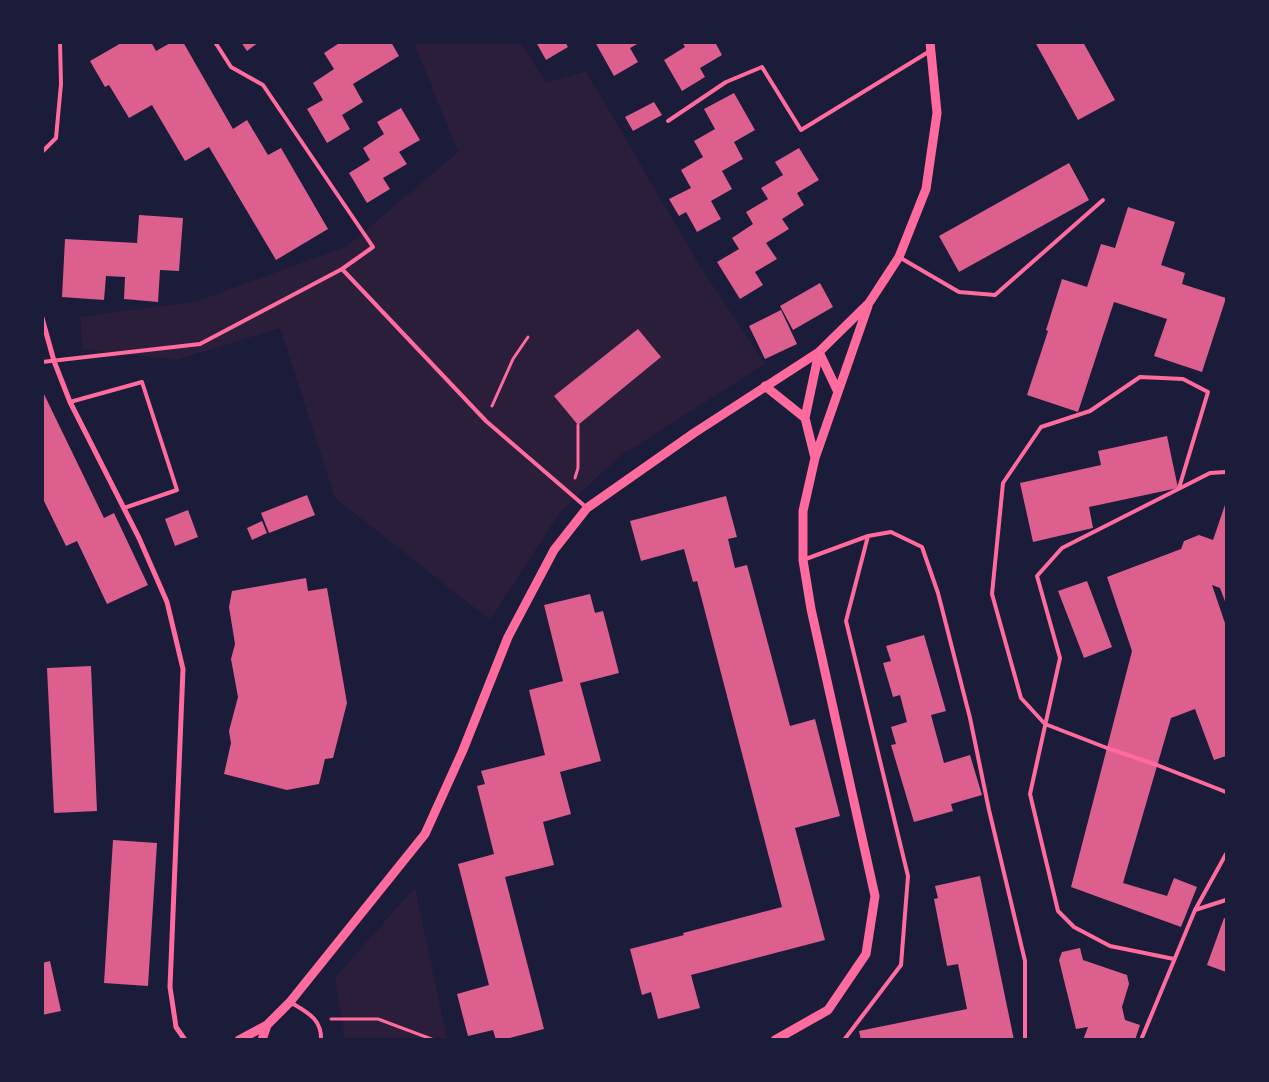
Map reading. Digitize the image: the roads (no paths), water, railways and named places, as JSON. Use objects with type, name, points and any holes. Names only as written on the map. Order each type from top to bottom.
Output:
[{"type":"street","points":[[775,1040],[828,1010],[866,954],[875,896],[811,609],[803,560],[803,511],[815,458],[869,304],[899,257],[926,189],[937,113],[931,46]]},
{"type":"street","points":[[239,1040],[267,1024],[290,1002],[425,834],[463,750],[508,637],[554,550],[587,508],[818,352],[869,304]]},
{"type":"street","points":[[42,318],[54,361],[70,402],[139,538],[167,602],[182,669],[170,987],[176,1027],[185,1040]]},
{"type":"street","points":[[818,352],[838,392]]},
{"type":"street","points":[[815,458],[805,418],[818,352]]},
{"type":"street","points":[[765,386],[805,418]]},
{"type":"street","points":[[262,1040],[267,1024]]},
{"type":"lane","points":[[42,152],[56,138],[61,84],[60,42]]},
{"type":"lane","points":[[42,362],[200,344],[342,269],[373,247],[263,85],[231,67],[215,42]]},
{"type":"lane","points":[[668,121],[726,82],[762,67],[801,130],[931,46]]},
{"type":"lane","points":[[899,257],[959,292],[995,295],[1103,200]]},
{"type":"lane","points":[[342,269],[486,421],[587,508]]},
{"type":"lane","points":[[1179,488],[1208,392],[1183,379],[1140,377],[1090,411],[1041,427],[1003,483],[992,594],[1021,698],[1045,724],[1107,748],[1157,764],[1226,792]]},
{"type":"lane","points":[[70,402],[142,382],[177,490],[124,508]]},
{"type":"lane","points":[[1174,959],[1110,946],[1074,927],[1058,911],[1030,794],[1060,658],[1037,576],[1062,548],[1210,473],[1226,472]]},
{"type":"lane","points":[[803,560],[868,536],[892,532],[922,547],[938,593],[970,718],[989,810],[1025,961],[1025,1040]]},
{"type":"lane","points":[[844,1040],[901,965],[908,876],[846,622],[868,536]]},
{"type":"lane","points":[[1141,1040],[1195,910],[1226,854]]},
{"type":"lane","points":[[1195,910],[1226,900]]},
{"type":"lane","points":[[290,1002],[316,1019],[321,1040]]}]
